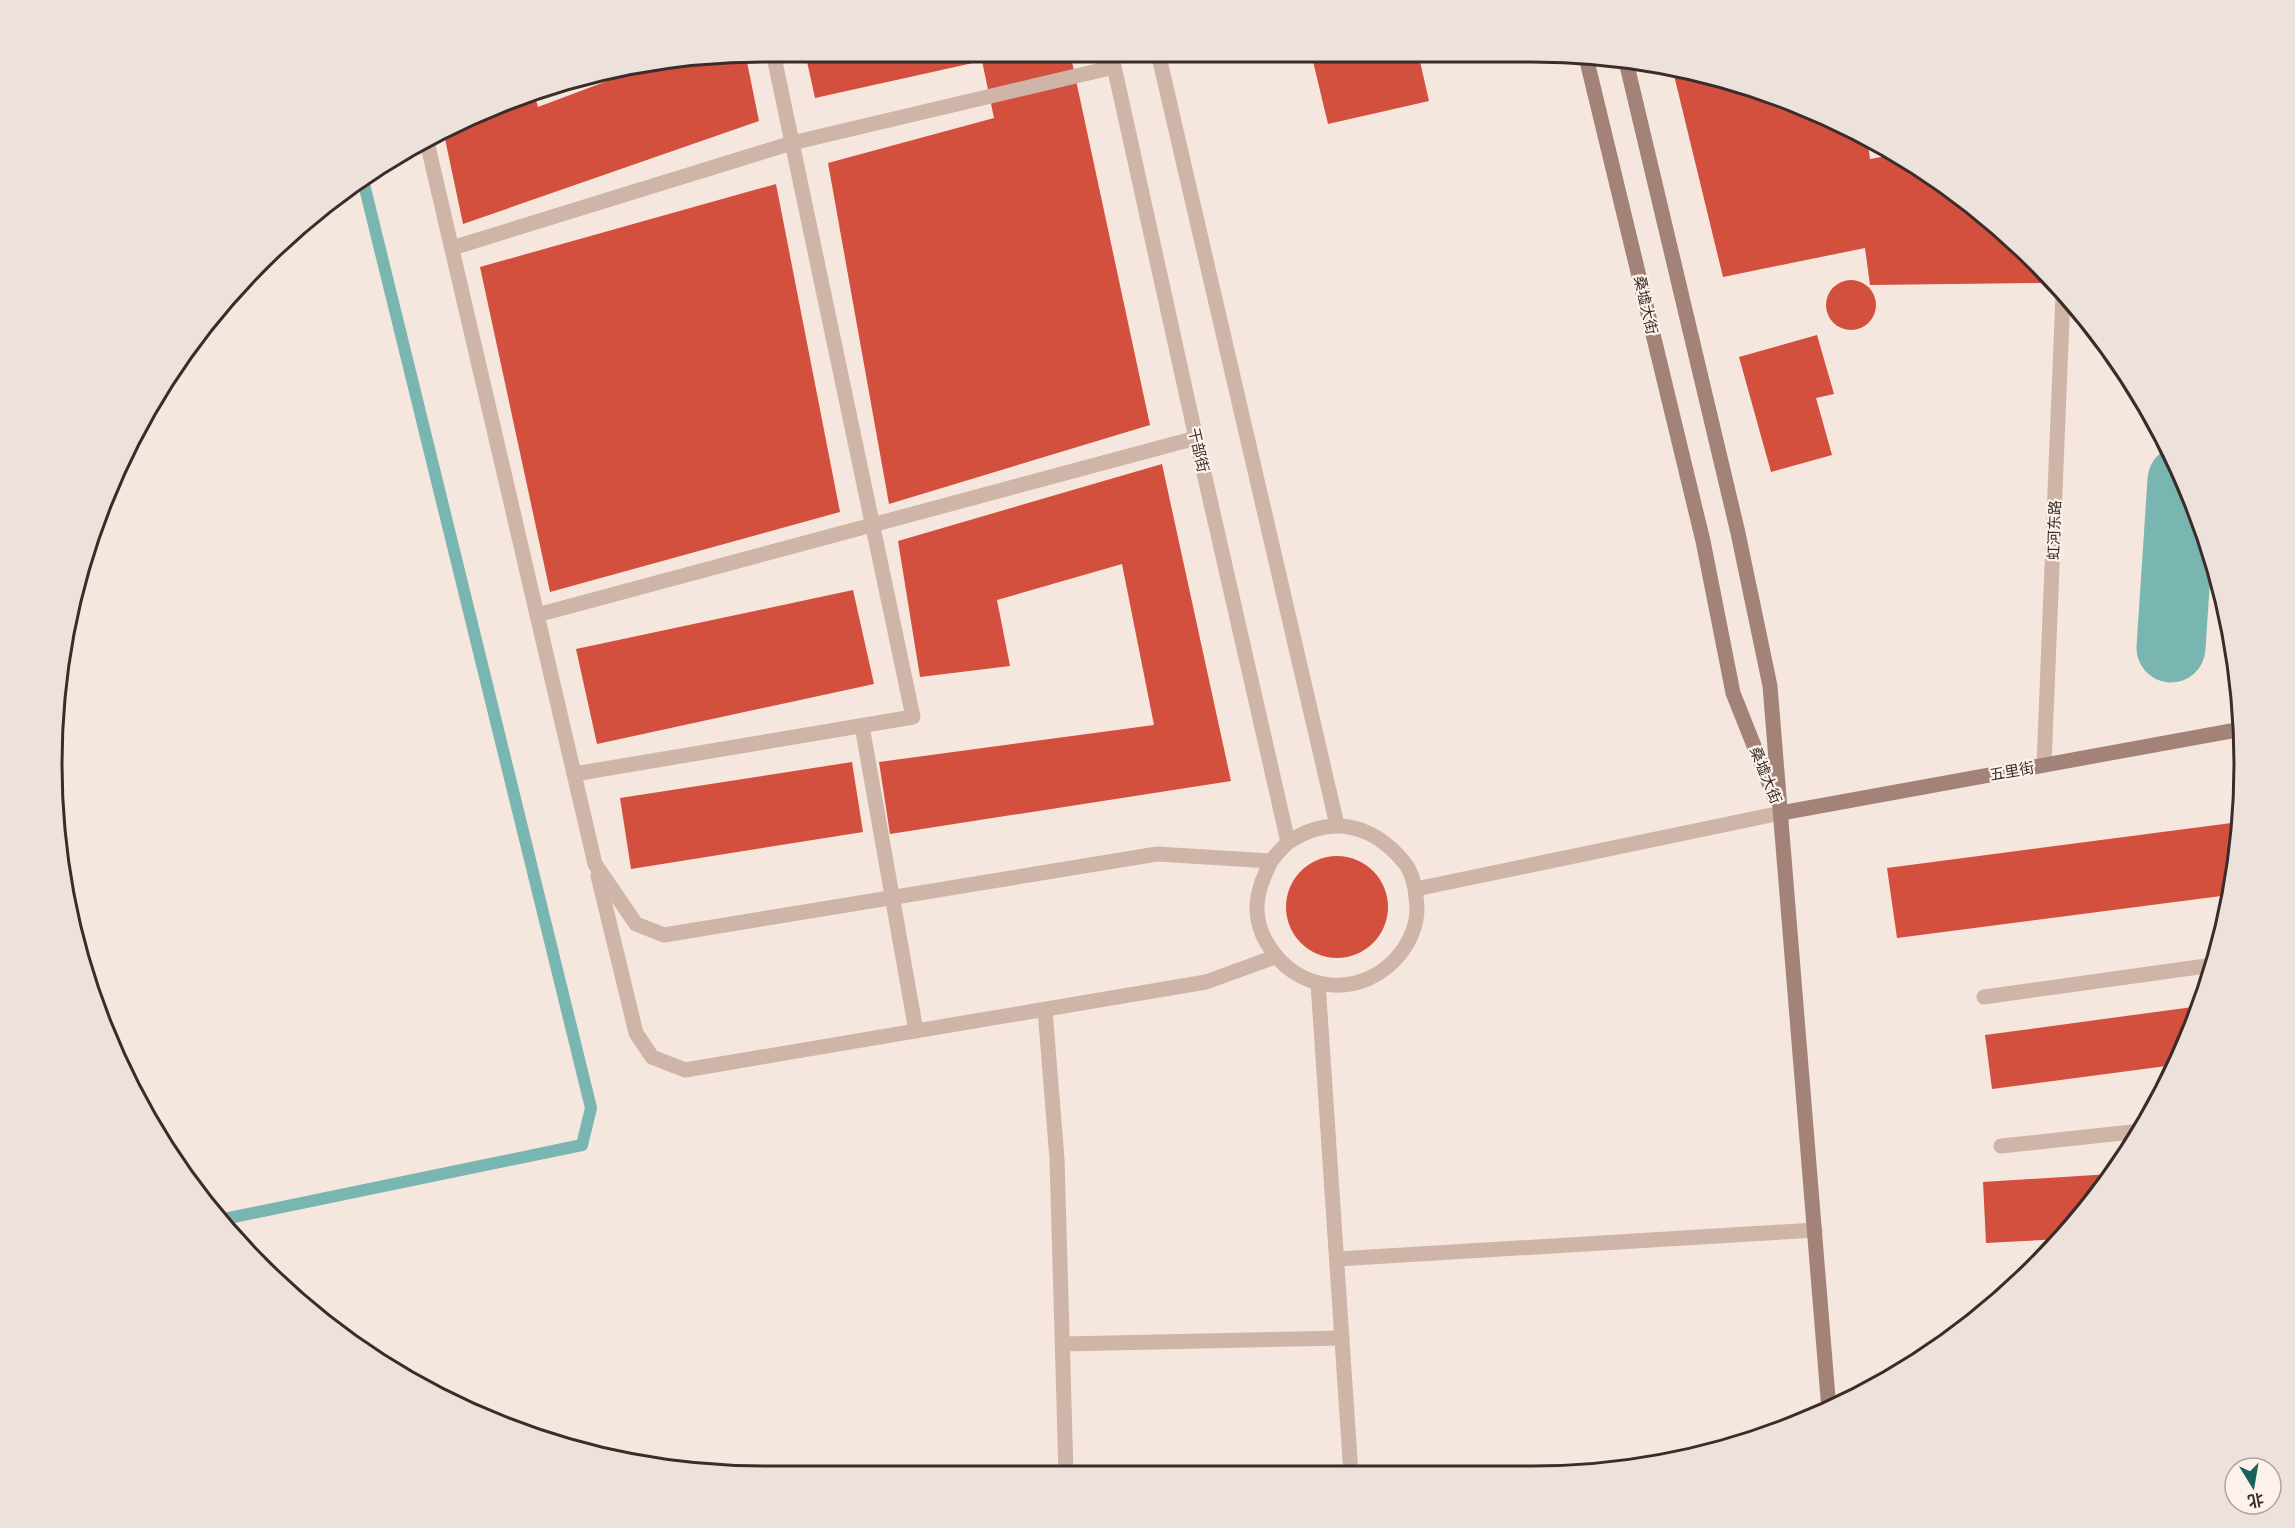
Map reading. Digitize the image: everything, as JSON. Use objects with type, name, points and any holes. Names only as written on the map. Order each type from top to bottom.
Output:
[{"type":"main road","name":"桑墟大街","points":[[1588,64],[1700,529],[1733,693],[1781,813]]},
{"type":"main road","name":"桑墟大街","points":[[1628,69],[1741,544],[1770,686],[1781,813]]},
{"type":"main road","name":"五里街","points":[[1781,813],[2233,731]]},
{"type":"main road","points":[[1781,813],[1828,1400]]},
{"type":"street","points":[[574,774],[913,717],[775,62]]},
{"type":"street","points":[[452,248],[792,143],[1113,62]]},
{"type":"street","name":"干部街","points":[[1113,62],[1288,843]]},
{"type":"street","points":[[1160,62],[1337,825]]},
{"type":"street","points":[[428,148],[636,1033],[652,1057],[685,1070],[1206,982],[1275,957]]},
{"type":"street","name":"虹河东路","points":[[2044,765],[2063,305]]},
{"type":"street","points":[[537,615],[1196,438]]},
{"type":"street","points":[[862,726],[916,1031]]},
{"type":"street","points":[[1416,889],[1781,813]]},
{"type":"street","points":[[1337,825],[1364,830],[1388,843],[1406,863],[1416,889],[1417,917],[1409,943],[1392,964],[1369,980],[1344,986],[1318,984],[1294,974],[1275,957],[1262,934],[1257,910],[1260,884],[1271,861],[1288,843],[1311,830],[1337,825]]},
{"type":"street","points":[[596,864],[636,924],[664,935],[1157,854],[1271,861]]},
{"type":"street","points":[[1984,996],[2204,966]]},
{"type":"street","points":[[1318,984],[1350,1466]]},
{"type":"street","points":[[1045,1010],[1057,1159],[1066,1466]]},
{"type":"street","points":[[2001,1146],[2128,1132]]},
{"type":"street","points":[[1337,1259],[1815,1230]]},
{"type":"street","points":[[1063,1344],[1342,1338]]},
{"type":"building","points":[[747,62],[759,121],[463,224],[445,138],[495,115],[536,100],[538,107],[627,75],[718,63]]},
{"type":"building","points":[[807,62],[977,62],[815,98]]},
{"type":"building","points":[[982,62],[1072,62],[1150,425],[889,504],[828,163],[994,118]]},
{"type":"building","points":[[1313,62],[1420,62],[1429,101],[1328,124]]},
{"type":"building","points":[[1674,76],[1713,85],[1800,115],[1869,149],[1870,159],[1883,157],[1959,207],[2028,267],[2042,283],[1870,285],[1865,248],[1723,277]]},
{"type":"building","points":[[776,184],[840,512],[550,592],[480,267]]},
{"type":"building","points":[[1846,280],[1856,280],[1869,287],[1876,300],[1876,310],[1869,323],[1856,330],[1846,330],[1837,326],[1830,319],[1826,310],[1826,300],[1830,291],[1837,284]]},
{"type":"building","points":[[1817,335],[1834,394],[1816,398],[1832,455],[1771,472],[1739,357]]},
{"type":"building","points":[[1162,464],[1231,781],[890,834],[879,762],[1154,725],[1122,564],[997,600],[1010,666],[920,677],[898,541]]},
{"type":"building","points":[[853,590],[874,684],[597,744],[576,649]]},
{"type":"building","points":[[852,762],[863,832],[631,869],[620,798]]},
{"type":"building","points":[[2231,823],[2221,896],[1897,938],[1887,868]]},
{"type":"building","points":[[1337,856],[1356,860],[1373,871],[1384,888],[1388,907],[1384,926],[1373,943],[1356,954],[1337,958],[1318,954],[1301,943],[1290,926],[1286,907],[1290,888],[1301,871],[1318,860]]},
{"type":"building","points":[[2190,1007],[2165,1066],[1992,1089],[1985,1035]]},
{"type":"building","points":[[2100,1175],[2047,1240],[1986,1243],[1983,1182]]},
{"type":"waterway","points":[[229,1218],[582,1145],[591,1108],[365,187]]},
{"type":"waterway","points":[[2171,648],[2181,497]]}]
